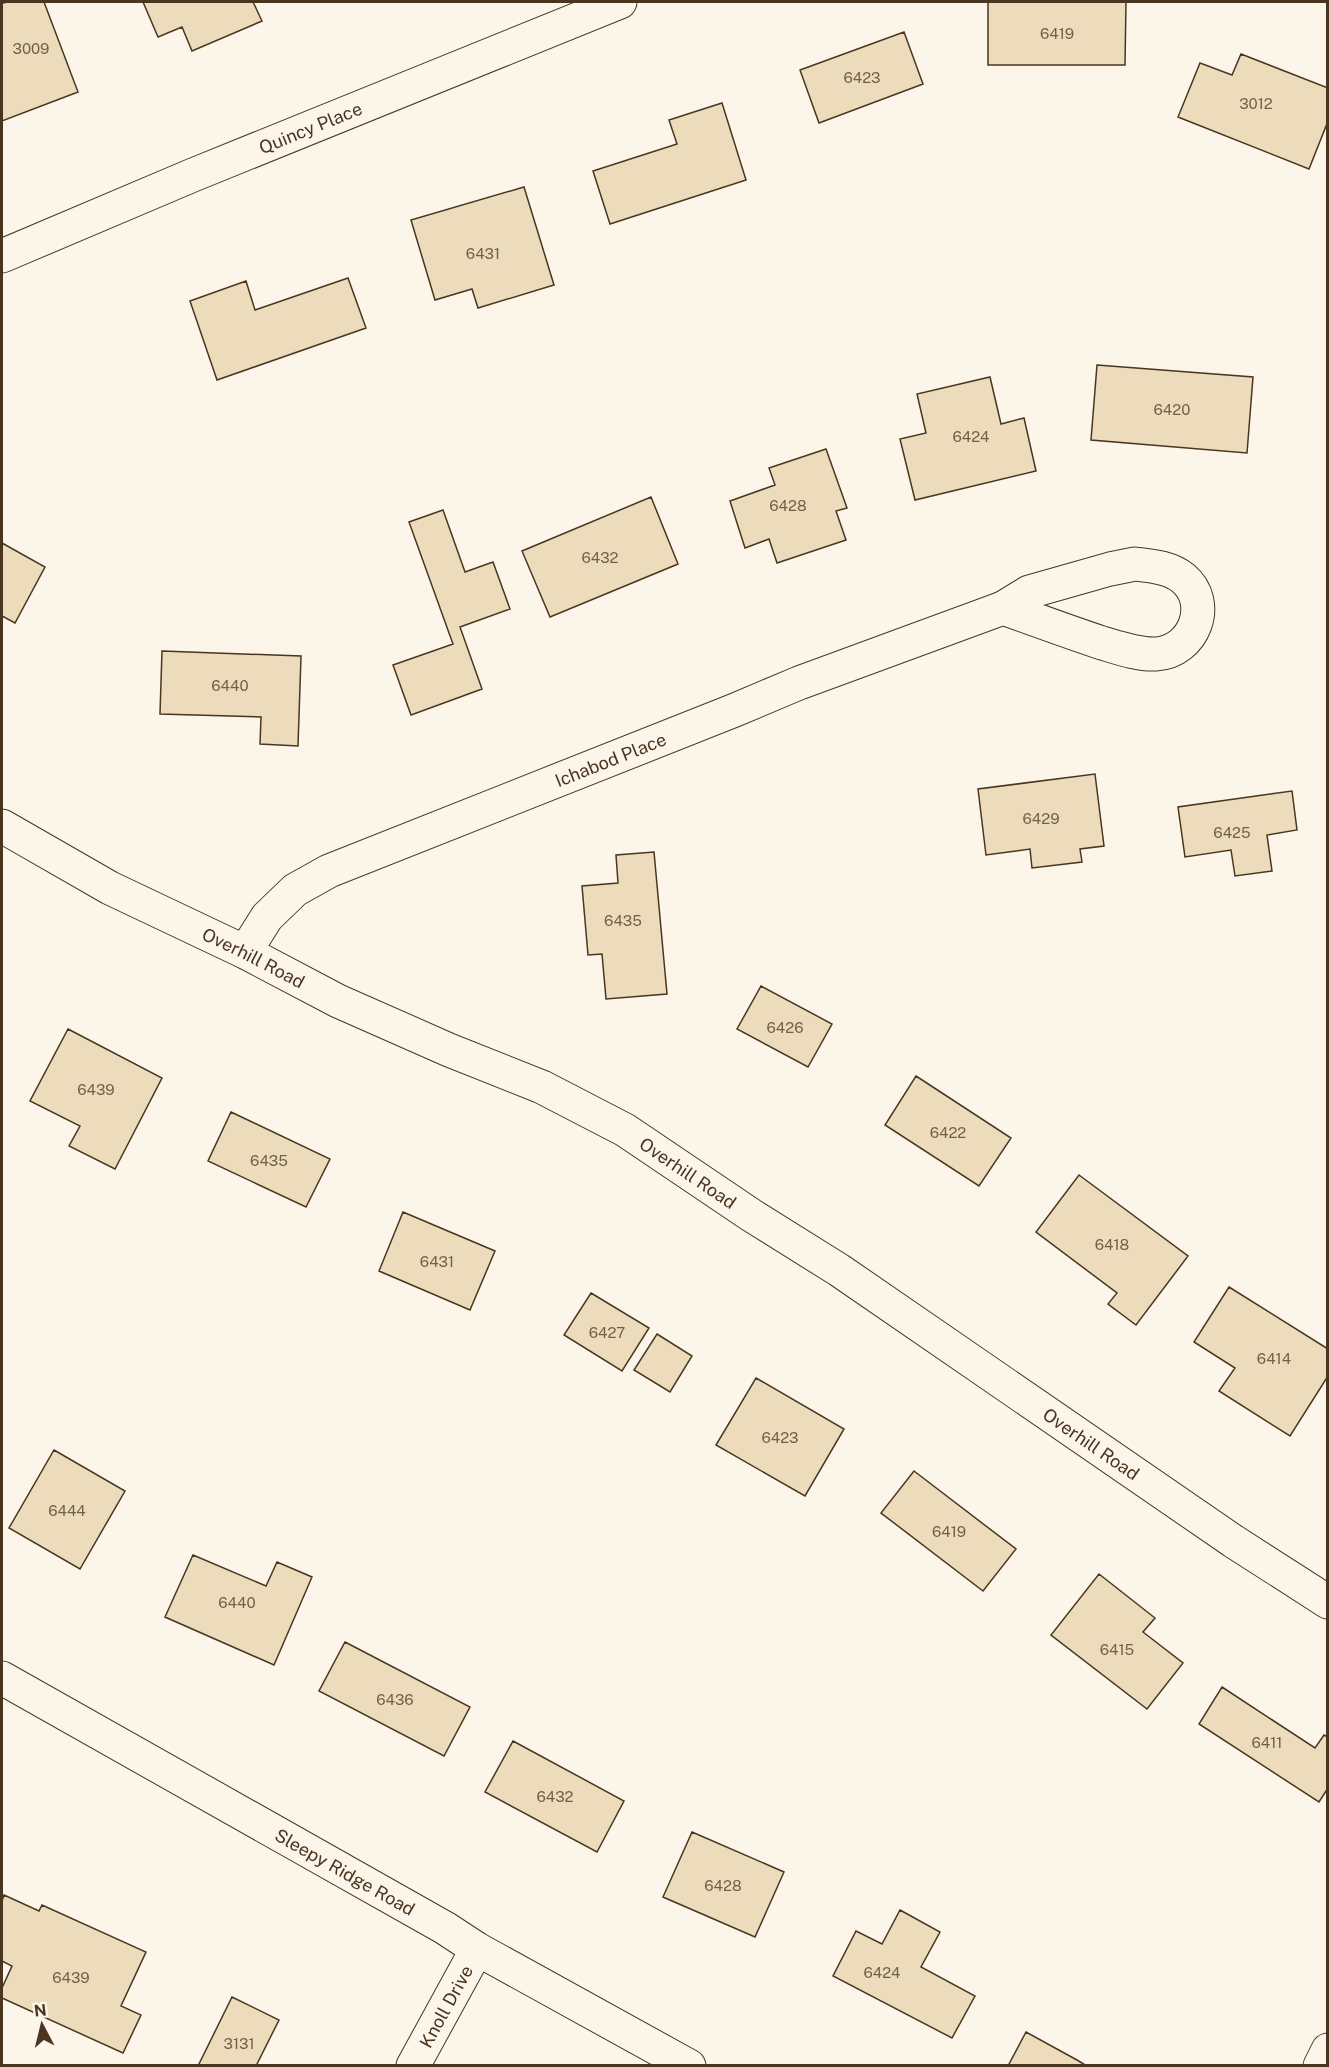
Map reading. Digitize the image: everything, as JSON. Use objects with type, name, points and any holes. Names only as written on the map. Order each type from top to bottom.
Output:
[{"type":"street","name":"Quincy Place","points":[[2,256],[193,175],[620,2]]},
{"type":"street","name":"Ichabod Place","points":[[245,952],[267,917],[295,890],[329,871],[799,683],[1003,608],[1029,592],[1135,564],[1165,568],[1183,578],[1195,594],[1198,616],[1192,634],[1176,649],[1155,654],[1125,650],[1003,608]]},
{"type":"street","name":"Overhill Road","points":[[2,826],[110,888],[245,952],[338,1001],[449,1050],[542,1087],[625,1130],[751,1215],[838,1270],[1233,1541],[1328,1602]]},
{"type":"street","name":"Sleepy Ridge Road","points":[[2,1678],[445,1928],[477,1949],[689,2066]]},
{"type":"street","name":"Knoll Drive","points":[[413,2066],[477,1949]]},
{"type":"street","points":[[1320,2066],[1328,2050]]},
{"type":"building","points":[[2,2],[44,2],[78,92],[2,121]]},
{"type":"building","points":[[143,2],[253,2],[262,21],[192,51],[182,27],[158,37]]},
{"type":"building","points":[[988,2],[1126,2],[1125,65],[988,65]]},
{"type":"building","points":[[904,32],[923,84],[819,123],[800,70]]},
{"type":"building","points":[[1241,54],[1328,88],[1328,121],[1309,169],[1178,117],[1200,63],[1232,75]]},
{"type":"building","points":[[722,103],[746,180],[610,224],[593,171],[677,144],[669,120]]},
{"type":"building","points":[[524,187],[554,285],[478,308],[472,289],[435,300],[411,220]]},
{"type":"building","points":[[348,278],[366,328],[217,380],[190,301],[246,281],[255,310]]},
{"type":"building","points":[[1097,365],[1253,377],[1247,453],[1091,440]]},
{"type":"building","points":[[990,377],[1001,424],[1024,418],[1036,471],[915,500],[900,439],[926,433],[917,394]]},
{"type":"building","points":[[826,449],[847,508],[836,511],[846,540],[777,563],[769,539],[745,548],[730,501],[775,485],[769,468]]},
{"type":"building","points":[[651,497],[678,564],[550,617],[522,551]]},
{"type":"building","points":[[443,510],[465,572],[493,562],[510,609],[460,627],[482,689],[411,715],[393,665],[453,644],[409,522]]},
{"type":"building","points":[[2,543],[45,567],[15,623],[2,616]]},
{"type":"building","points":[[162,651],[301,656],[298,746],[260,744],[261,717],[160,714]]},
{"type":"building","points":[[1095,774],[1104,846],[1080,849],[1082,862],[1032,868],[1030,849],[986,855],[978,789]]},
{"type":"building","points":[[1292,791],[1297,830],[1267,835],[1272,871],[1235,876],[1231,850],[1185,857],[1178,807]]},
{"type":"building","points":[[654,852],[667,994],[606,999],[602,954],[588,955],[582,886],[618,883],[616,855]]},
{"type":"building","points":[[761,986],[832,1024],[808,1067],[737,1029]]},
{"type":"building","points":[[68,1029],[162,1078],[115,1169],[69,1146],[80,1126],[30,1101]]},
{"type":"building","points":[[916,1076],[1011,1138],[979,1186],[885,1125]]},
{"type":"building","points":[[231,1112],[330,1159],[306,1207],[208,1161]]},
{"type":"building","points":[[1079,1175],[1188,1256],[1136,1325],[1108,1304],[1117,1293],[1036,1232]]},
{"type":"building","points":[[403,1212],[495,1251],[470,1310],[379,1271]]},
{"type":"building","points":[[1229,1287],[1328,1349],[1328,1376],[1290,1436],[1219,1391],[1235,1368],[1194,1342]]},
{"type":"building","points":[[591,1293],[649,1328],[622,1371],[564,1335]]},
{"type":"building","points":[[657,1334],[692,1356],[670,1392],[634,1370]]},
{"type":"building","points":[[756,1378],[844,1429],[805,1496],[716,1445]]},
{"type":"building","points":[[54,1450],[125,1491],[80,1569],[9,1528]]},
{"type":"building","points":[[914,1471],[1016,1549],[983,1591],[881,1513]]},
{"type":"building","points":[[193,1555],[266,1586],[277,1562],[312,1577],[274,1665],[165,1617]]},
{"type":"building","points":[[1099,1574],[1155,1618],[1143,1632],[1183,1663],[1147,1709],[1051,1635]]},
{"type":"building","points":[[345,1642],[470,1707],[444,1756],[319,1691]]},
{"type":"building","points":[[1222,1687],[1315,1748],[1324,1735],[1328,1737],[1328,1788],[1319,1802],[1199,1724]]},
{"type":"building","points":[[513,1741],[624,1801],[597,1852],[485,1792]]},
{"type":"building","points":[[692,1832],[784,1872],[755,1937],[663,1897]]},
{"type":"building","points":[[4,1895],[39,1911],[42,1905],[146,1952],[121,2006],[141,2015],[123,2053],[2,1998],[2,1988],[12,1966],[2,1961],[2,1901]]},
{"type":"building","points":[[900,1910],[940,1932],[921,1967],[975,1996],[952,2038],[833,1976],[856,1931],[882,1944]]},
{"type":"building","points":[[232,1997],[279,2020],[256,2066],[198,2066]]},
{"type":"building","points":[[1026,2032],[1077,2060],[1087,2066],[1008,2066]]}]
